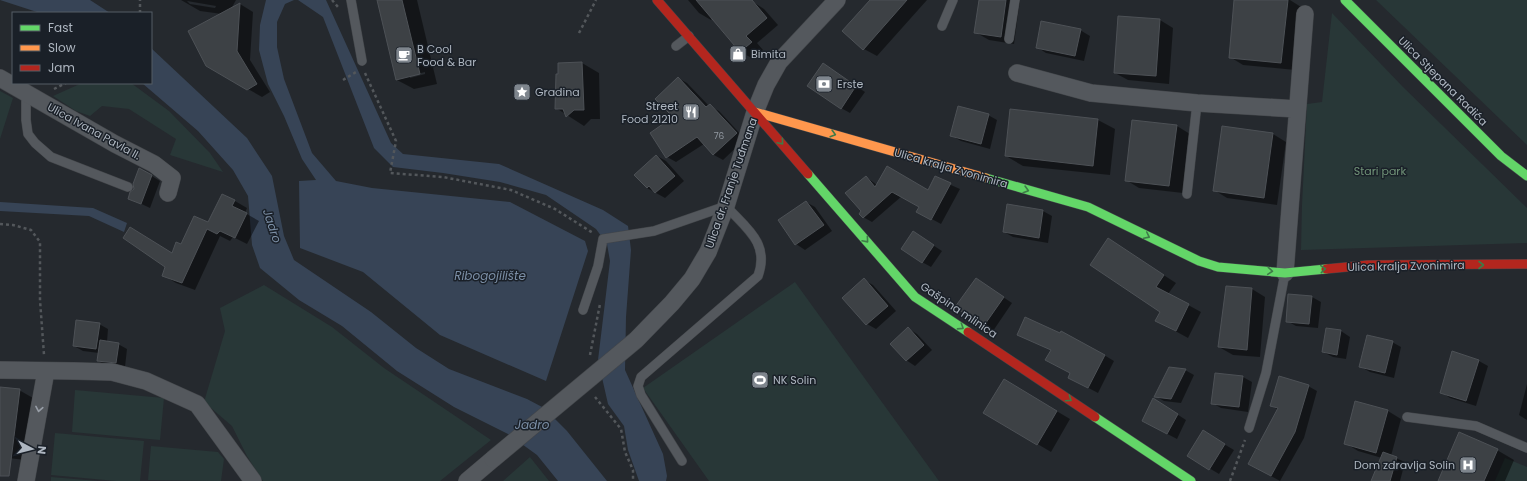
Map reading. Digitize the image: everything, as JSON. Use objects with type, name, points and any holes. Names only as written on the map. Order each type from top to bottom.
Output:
[{"type":"street","points":[[657,0],[756,112]]},
{"type":"street","name":"Ulica dr. Franje Tuđmana","points":[[467,481],[636,340],[672,303],[692,279],[708,252],[726,206],[766,85],[779,62],[837,0]]},
{"type":"street","name":"Ulica Stjepana Radića","points":[[1345,0],[1501,156],[1527,176]]},
{"type":"street","points":[[1284,273],[1305,14]]},
{"type":"street","points":[[1016,73],[1091,93],[1196,103],[1297,109]]},
{"type":"street","name":"Ulica Ivana Pavla II.","points":[[0,78],[115,144],[154,164],[172,178],[168,193]]},
{"type":"street","name":"Ulica kralja Zvonimira","points":[[756,112],[1088,208],[1199,261],[1218,267],[1284,273],[1368,265],[1527,264]]},
{"type":"street","name":"Gašpina mlinica","points":[[756,112],[915,297],[1191,481]]},
{"type":"street","points":[[0,370],[74,370],[112,372],[146,381],[197,404],[253,481]]},
{"type":"street","points":[[26,481],[46,371]]},
{"type":"lane","points":[[351,0],[356,22],[362,64]]},
{"type":"lane","points":[[942,26],[953,0]]},
{"type":"lane","points":[[1008,39],[1015,0]]},
{"type":"lane","points":[[676,46],[689,36]]},
{"type":"lane","points":[[26,93],[26,120],[28,134],[35,143],[51,157],[128,187]]},
{"type":"lane","points":[[1187,194],[1196,103]]},
{"type":"lane","points":[[583,310],[598,266],[603,239],[654,231],[726,206],[756,238],[761,253],[762,266],[758,276],[641,377],[638,386],[682,461]]},
{"type":"lane","points":[[1249,428],[1266,373],[1284,273]]},
{"type":"lane","points":[[1407,417],[1476,426],[1527,448]]},
{"type":"path","points":[[140,0],[140,12]]},
{"type":"path","points":[[579,33],[596,0]]},
{"type":"path","points":[[343,80],[362,64],[396,141],[390,173],[443,177],[512,190],[555,209],[603,239]]},
{"type":"path","points":[[0,224],[14,225],[31,230],[40,242],[40,300],[46,371]]},
{"type":"path","points":[[1230,481],[1249,428]]},
{"type":"green space","points":[[1376,0],[1527,0],[1527,145]]},
{"type":"green space","name":"Stari park","points":[[1332,13],[1403,87],[1527,208],[1527,243],[1301,250],[1307,104],[1322,102]]},
{"type":"green space","points":[[80,84],[132,84],[169,111],[210,153],[223,172],[170,155],[176,139],[129,109],[102,106],[90,116],[76,111],[53,96]]},
{"type":"green space","points":[[0,91],[13,98],[0,139]]},
{"type":"green space","name":"NK Solin","points":[[795,282],[939,481],[709,481],[643,388]]},
{"type":"green space","points":[[264,285],[332,327],[384,368],[491,440],[440,481],[263,481],[247,456],[232,426],[204,402],[225,331],[220,308]]},
{"type":"green space","points":[[75,390],[164,398],[160,440],[72,432]]},
{"type":"green space","points":[[55,433],[144,441],[140,481],[116,481],[51,475]]},
{"type":"green space","points":[[151,446],[218,452],[224,459],[221,481],[148,480]]},
{"type":"green space","points":[[530,457],[549,481],[503,481]]},
{"type":"green space","points":[[1505,458],[1527,467],[1527,481],[1495,481]]},
{"type":"green space","points":[[51,477],[98,481],[51,481]]},
{"type":"water","points":[[0,0],[90,0],[108,12],[37,12]]},
{"type":"water","name":"Ribogojilište","points":[[266,0],[294,0],[285,4],[277,22],[277,47],[284,79],[312,153],[336,181],[372,188],[510,202],[585,241],[588,251],[546,381],[440,335],[363,272],[300,248],[299,181],[316,180],[302,159],[284,116],[268,84],[259,50],[260,25]]},
{"type":"water","points":[[298,0],[326,0],[391,143],[403,154],[499,164],[603,210],[628,226],[631,250],[626,317],[625,370],[663,454],[667,476],[666,481],[639,481],[628,450],[624,426],[608,404],[598,360],[610,261],[607,244],[596,229],[546,195],[500,182],[393,167],[374,148],[323,17]]},
{"type":"water","name":"Jadro","points":[[152,49],[247,138],[272,176],[284,236],[294,260],[371,312],[416,348],[449,369],[527,399],[544,408],[567,431],[607,481],[558,481],[537,455],[508,434],[454,407],[397,371],[342,326],[299,300],[260,268],[252,245],[248,196],[233,170],[198,131],[143,84],[152,84]]},
{"type":"water","points":[[0,202],[93,208],[127,223],[124,232],[89,216],[0,211]]},
{"type":"building","points":[[377,0],[402,0],[420,74],[396,80]]},
{"type":"building","points":[[696,0],[752,0],[767,18],[746,36],[752,42],[740,52]]},
{"type":"building","points":[[870,0],[907,0],[863,50],[842,31]]},
{"type":"building","points":[[979,0],[1006,0],[1001,37],[974,33]]},
{"type":"building","points":[[1234,0],[1288,0],[1281,63],[1229,58]]},
{"type":"building","points":[[240,3],[237,51],[257,84],[247,90],[206,66],[188,31]]},
{"type":"building","points":[[1118,16],[1160,19],[1156,76],[1114,73]]},
{"type":"building","points":[[1041,21],[1081,29],[1075,56],[1036,48]]},
{"type":"building","points":[[582,62],[584,110],[574,110],[566,117],[563,109],[555,109],[556,74],[558,74],[558,63]]},
{"type":"building","points":[[823,63],[856,86],[841,109],[807,86]]},
{"type":"building","points":[[678,77],[706,107],[710,104],[737,133],[713,155],[697,137],[666,158],[650,133],[670,119],[667,116],[670,114],[655,99]]},
{"type":"building","points":[[958,106],[989,114],[981,144],[950,136]]},
{"type":"building","points":[[1010,109],[1098,119],[1093,166],[1005,156]]},
{"type":"building","points":[[1132,120],[1177,125],[1169,186],[1125,181]]},
{"type":"building","points":[[1222,126],[1273,133],[1264,198],[1213,191]]},
{"type":"building","points":[[656,155],[675,176],[655,193],[649,186],[647,188],[634,175]]},
{"type":"building","points":[[887,166],[928,190],[935,176],[951,183],[931,220],[916,212],[919,207],[892,192],[863,218],[859,214],[861,211],[845,193],[866,176],[875,187]]},
{"type":"building","points":[[139,168],[152,175],[141,204],[128,199],[130,192],[134,189],[133,184]]},
{"type":"building","points":[[222,194],[235,200],[232,206],[247,213],[235,238],[220,231],[217,234],[207,229],[182,283],[162,276],[165,267],[123,238],[130,227],[172,253],[176,242],[181,244],[194,216],[208,222]]},
{"type":"building","points":[[806,201],[824,225],[795,245],[778,220]]},
{"type":"building","points":[[1007,204],[1043,210],[1039,238],[1003,232]]},
{"type":"building","points":[[913,231],[934,245],[922,263],[901,249]]},
{"type":"building","points":[[1108,238],[1164,275],[1156,287],[1189,304],[1176,331],[1155,321],[1160,312],[1090,265]]},
{"type":"building","points":[[864,278],[888,306],[866,325],[842,298]]},
{"type":"building","points":[[976,278],[1004,297],[983,327],[955,307]]},
{"type":"building","points":[[1226,286],[1252,288],[1247,350],[1218,347]]},
{"type":"building","points":[[1288,294],[1312,296],[1309,324],[1286,322]]},
{"type":"building","points":[[1025,317],[1060,333],[1061,331],[1105,355],[1088,388],[1068,378],[1070,373],[1045,360],[1051,350],[1017,335]]},
{"type":"building","points":[[76,320],[100,323],[96,349],[73,346]]},
{"type":"building","points":[[908,327],[924,345],[906,361],[890,344]]},
{"type":"building","points":[[1326,328],[1341,330],[1337,355],[1322,352]]},
{"type":"building","points":[[1367,335],[1393,341],[1385,373],[1359,367]]},
{"type":"building","points":[[100,340],[119,343],[116,363],[97,361]]},
{"type":"building","points":[[1452,351],[1479,360],[1466,401],[1440,393]]},
{"type":"building","points":[[1169,367],[1186,369],[1171,399],[1154,397]]},
{"type":"building","points":[[1215,373],[1243,376],[1239,407],[1211,404]]},
{"type":"building","points":[[1279,376],[1309,385],[1295,432],[1271,476],[1248,464],[1278,408],[1270,406]]},
{"type":"building","points":[[1004,379],[1057,411],[1037,445],[983,413]]},
{"type":"building","points":[[0,387],[20,389],[9,476],[0,476]]},
{"type":"building","points":[[1153,398],[1178,414],[1167,434],[1142,421]]},
{"type":"building","points":[[1355,401],[1388,410],[1376,453],[1344,444]]},
{"type":"building","points":[[1203,430],[1225,444],[1209,470],[1187,456]]},
{"type":"building","name":"Dom zdravlja Solin","points":[[1459,432],[1498,449],[1484,481],[1438,481]]},
{"type":"building","points":[[1383,452],[1397,457],[1390,481],[1371,481]]},
{"type":"traffic: fast","points":[[1345,0],[1501,156],[1527,176]]},
{"type":"traffic: fast","points":[[808,174],[915,297],[968,332]]},
{"type":"traffic: fast","points":[[986,178],[1088,207],[1199,261],[1218,267],[1285,273],[1326,269]]},
{"type":"traffic: fast","points":[[1095,417],[1191,481]]},
{"type":"traffic: slow","points":[[755,112],[986,178]]},
{"type":"traffic: jam","points":[[657,0],[808,174]]},
{"type":"traffic: jam","points":[[1326,269],[1368,265],[1527,264]]},
{"type":"traffic: jam","points":[[968,332],[1095,417]]},
{"type":"place","name":"Bimita","points":[[738,54]]},
{"type":"place","name":"B Cool Food & Bar","points":[[404,55]]},
{"type":"place","name":"Erste","points":[[824,84]]},
{"type":"place","name":"Gradina","points":[[522,92]]},
{"type":"place","name":"Street Food 21210","points":[[691,112]]},
{"type":"place","name":"NK Solin","points":[[760,380]]},
{"type":"place","name":"Dom zdravlja Solin","points":[[1468,465]]}]
